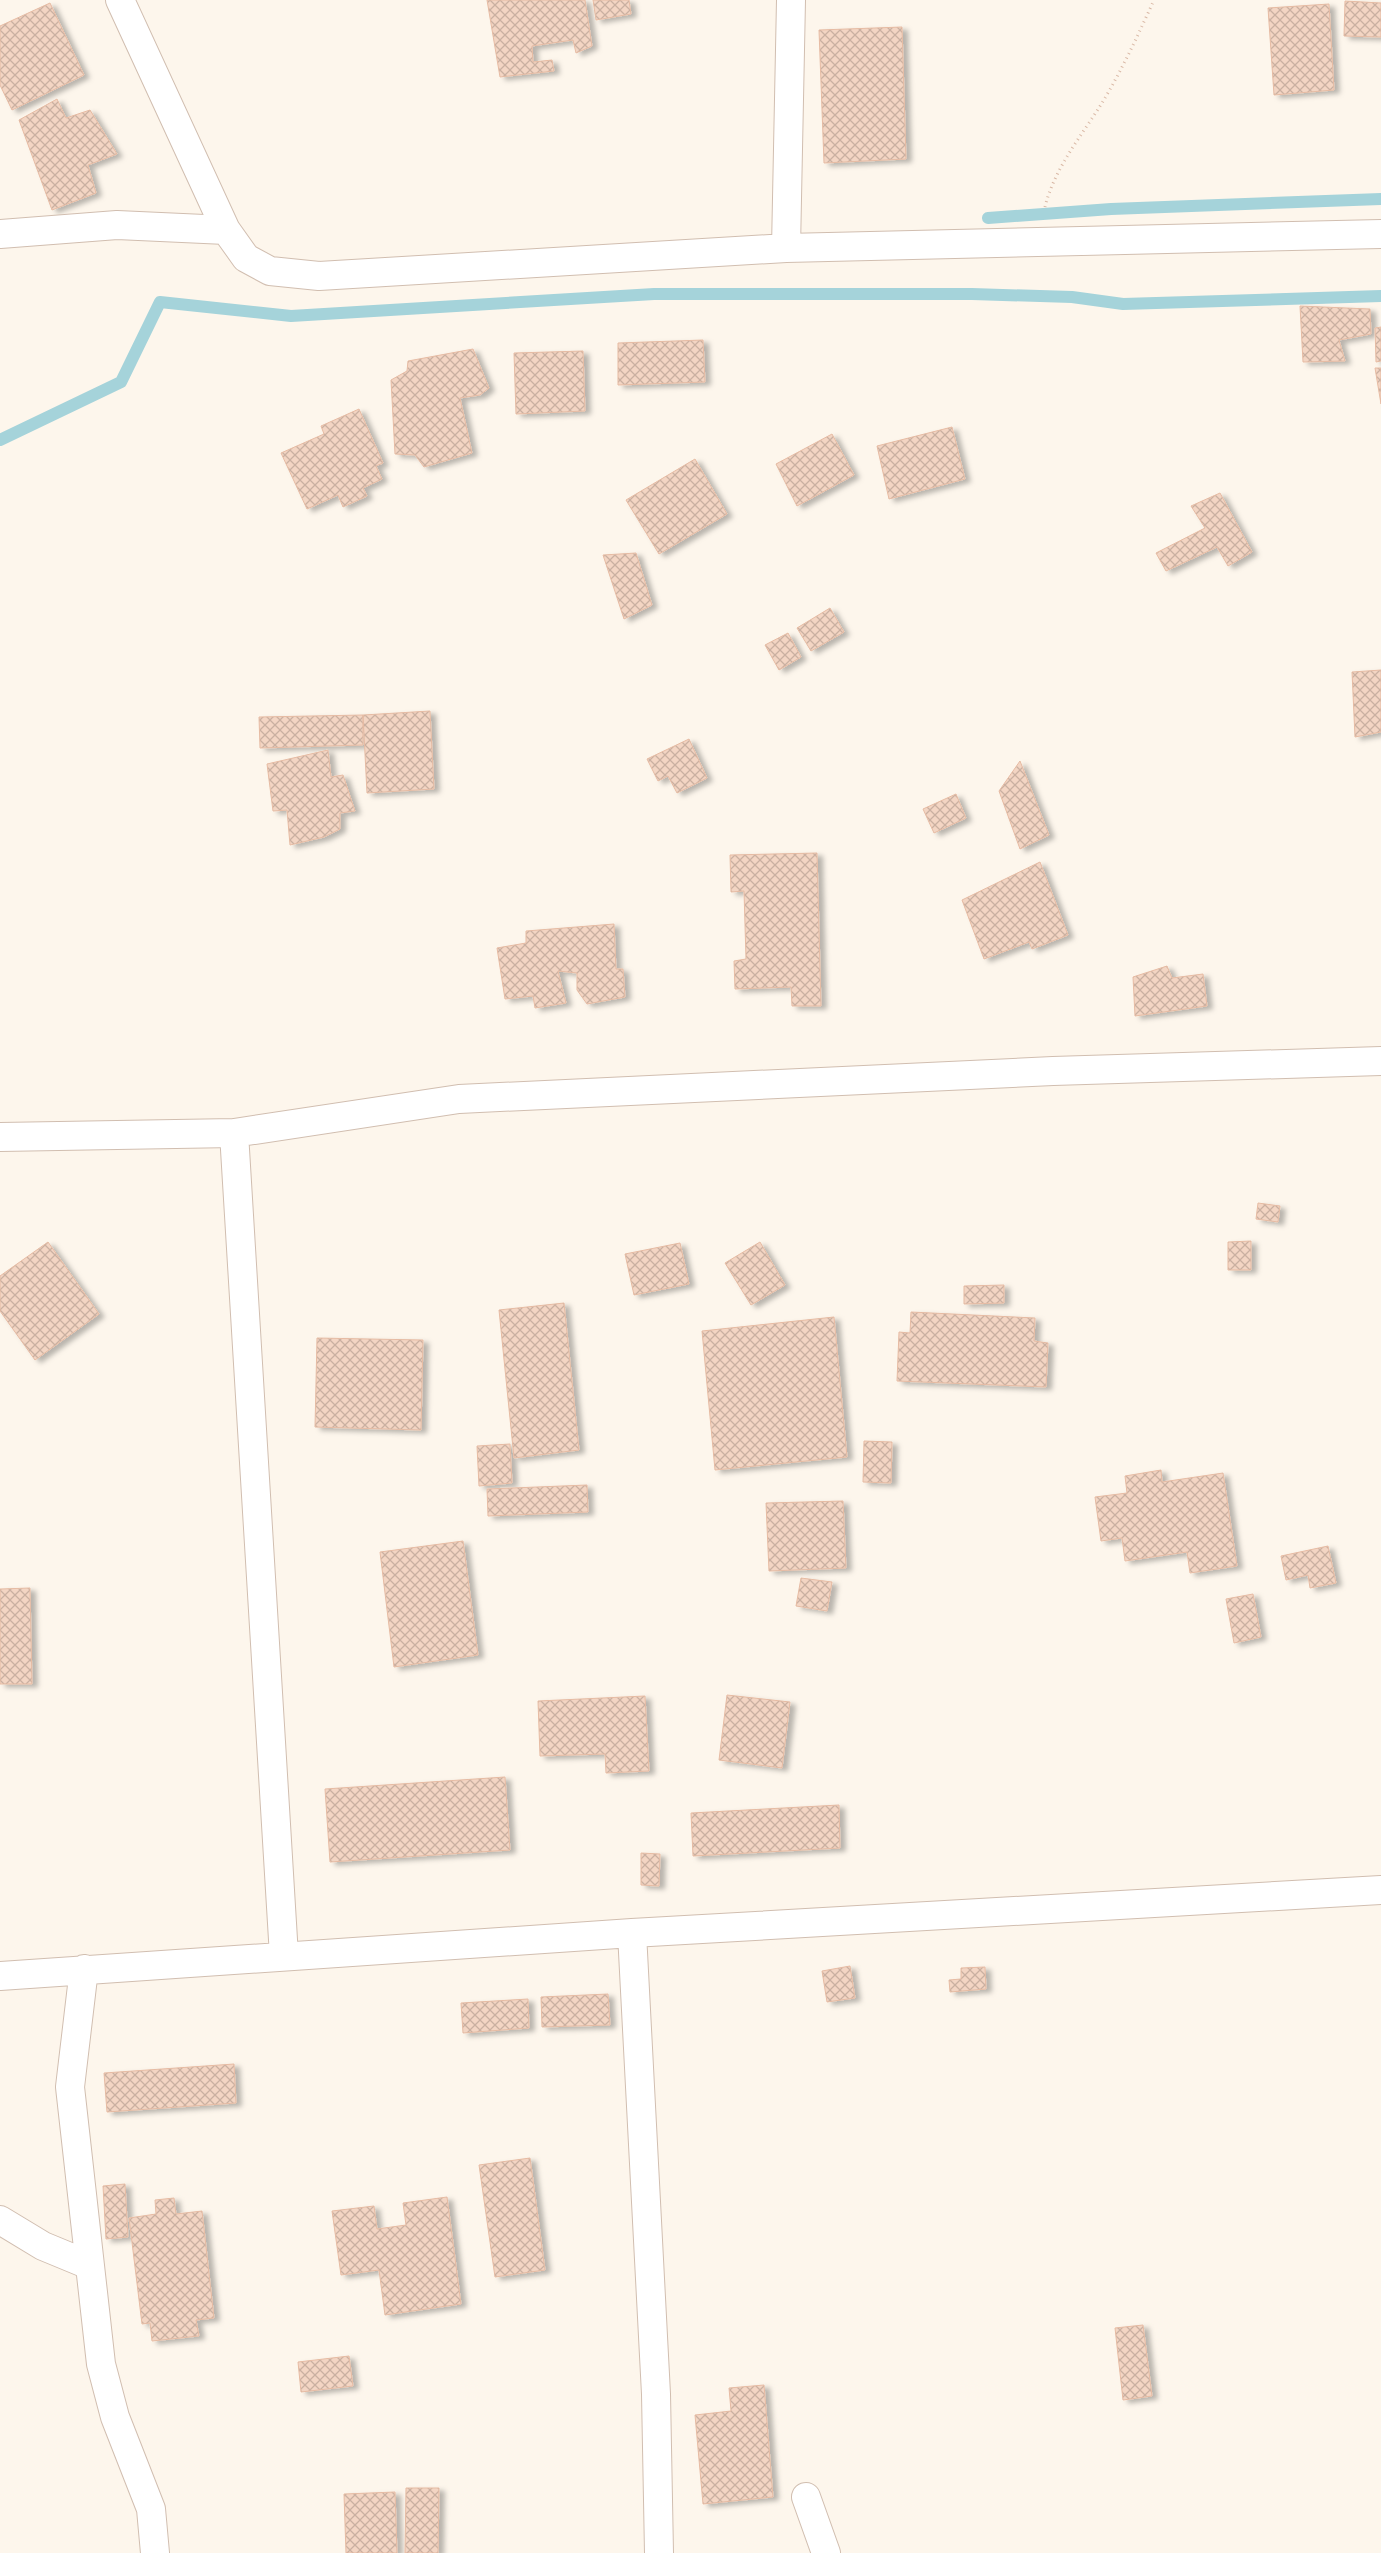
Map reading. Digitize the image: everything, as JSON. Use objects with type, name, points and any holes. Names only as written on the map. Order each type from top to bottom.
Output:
[{"type":"street","points":[[120,0],[226,230],[246,258],[270,271],[319,276],[786,248],[1381,234]]},
{"type":"street","points":[[786,248],[791,0]]},
{"type":"street","points":[[0,234],[117,225],[226,230]]},
{"type":"street","points":[[0,1137],[234,1133],[459,1099],[1034,1072],[1381,1061]]},
{"type":"street","points":[[234,1133],[284,1956]]},
{"type":"street","points":[[0,1976],[632,1934],[1381,1890]]},
{"type":"street","points":[[632,1934],[656,2394],[659,2553]]},
{"type":"street","points":[[84,1970],[70,2087],[101,2364],[107,2391],[151,2509],[155,2553]]},
{"type":"street","points":[[0,2220],[43,2246],[90,2265]]},
{"type":"street","points":[[806,2497],[826,2553]]},
{"type":"path","points":[[1037,242],[1048,195],[1082,132],[1115,81],[1154,0]]},
{"type":"building","points":[[487,0],[585,0],[592,46],[576,53],[573,40],[532,46],[533,62],[552,60],[554,71],[500,77]]},
{"type":"building","points":[[593,0],[629,0],[631,14],[596,20]]},
{"type":"building","points":[[1345,1],[1381,3],[1381,37],[1344,36]]},
{"type":"building","points":[[50,3],[84,75],[12,110],[0,85],[0,26]]},
{"type":"building","points":[[1329,4],[1334,90],[1274,95],[1268,8]]},
{"type":"building","points":[[902,27],[906,159],[824,163],[819,30]]},
{"type":"building","points":[[57,99],[66,118],[90,110],[117,154],[88,165],[96,193],[52,210],[19,120]]},
{"type":"building","points":[[1300,306],[1370,309],[1371,334],[1339,340],[1345,361],[1303,362]]},
{"type":"building","points":[[1381,327],[1381,361],[1376,362],[1375,328]]},
{"type":"building","points":[[703,340],[705,382],[618,385],[618,343]]},
{"type":"building","points":[[473,349],[489,388],[480,395],[460,398],[472,453],[424,467],[415,455],[395,454],[391,380],[407,371],[408,361]]},
{"type":"building","points":[[583,351],[585,411],[516,414],[514,353]]},
{"type":"building","points":[[1375,368],[1381,368],[1381,404]]},
{"type":"building","points":[[359,409],[383,463],[376,466],[382,479],[363,488],[367,496],[343,507],[338,495],[307,509],[281,453],[324,434],[321,426]]},
{"type":"building","points":[[952,427],[965,479],[889,499],[877,446]]},
{"type":"building","points":[[832,434],[854,475],[797,506],[776,464]]},
{"type":"building","points":[[695,459],[727,514],[659,554],[626,500]]},
{"type":"building","points":[[1220,493],[1252,552],[1228,566],[1217,547],[1166,571],[1156,553],[1205,528],[1191,506]]},
{"type":"building","points":[[636,553],[652,605],[624,619],[603,555]]},
{"type":"building","points":[[830,608],[844,632],[811,651],[797,628]]},
{"type":"building","points":[[788,633],[801,657],[779,670],[765,645]]},
{"type":"building","points":[[1381,670],[1381,732],[1355,737],[1352,672]]},
{"type":"building","points":[[430,711],[434,789],[367,793],[363,715]]},
{"type":"building","points":[[363,715],[363,745],[260,748],[259,717]]},
{"type":"building","points":[[689,739],[707,778],[677,793],[668,776],[658,781],[647,759]]},
{"type":"building","points":[[328,750],[331,777],[343,775],[355,811],[340,813],[340,829],[324,837],[290,845],[287,810],[273,811],[267,764]]},
{"type":"building","points":[[1020,761],[1049,835],[1020,849],[999,791]]},
{"type":"building","points":[[956,794],[966,818],[934,833],[923,809]]},
{"type":"building","points":[[817,853],[821,1006],[792,1006],[791,987],[735,989],[734,961],[746,959],[744,891],[731,892],[730,855]]},
{"type":"building","points":[[1040,862],[1068,935],[1032,949],[1029,942],[984,959],[962,900]]},
{"type":"building","points":[[614,924],[616,969],[623,969],[625,997],[587,1004],[577,990],[577,973],[558,971],[566,1003],[535,1008],[533,996],[505,999],[497,948],[526,943],[526,931]]},
{"type":"building","points":[[1167,966],[1172,978],[1203,974],[1207,1006],[1135,1016],[1133,977]]},
{"type":"building","points":[[1258,1203],[1280,1206],[1278,1222],[1256,1219]]},
{"type":"building","points":[[1251,1241],[1251,1270],[1228,1270],[1228,1242]]},
{"type":"building","points":[[48,1242],[99,1314],[35,1360],[0,1311],[0,1276]]},
{"type":"building","points":[[760,1242],[785,1285],[751,1305],[725,1263]]},
{"type":"building","points":[[680,1243],[689,1284],[634,1295],[625,1254]]},
{"type":"building","points":[[1004,1285],[1004,1303],[964,1304],[964,1286]]},
{"type":"building","points":[[564,1303],[579,1450],[514,1458],[499,1310]]},
{"type":"building","points":[[911,1312],[1035,1318],[1034,1341],[1048,1343],[1046,1387],[897,1381],[899,1332],[910,1333]]},
{"type":"building","points":[[834,1317],[847,1457],[715,1470],[702,1331]]},
{"type":"building","points":[[317,1338],[423,1340],[421,1430],[315,1427]]},
{"type":"building","points":[[864,1441],[892,1442],[891,1483],[863,1482]]},
{"type":"building","points":[[510,1444],[512,1483],[479,1486],[477,1446]]},
{"type":"building","points":[[1161,1470],[1162,1482],[1223,1473],[1237,1566],[1190,1573],[1187,1552],[1125,1561],[1122,1538],[1101,1541],[1095,1497],[1127,1493],[1125,1476]]},
{"type":"building","points":[[587,1485],[588,1512],[488,1516],[487,1489]]},
{"type":"building","points":[[843,1501],[846,1568],[769,1571],[766,1503]]},
{"type":"building","points":[[463,1541],[478,1655],[394,1667],[380,1552]]},
{"type":"building","points":[[1328,1546],[1336,1583],[1310,1588],[1308,1575],[1286,1580],[1281,1556]]},
{"type":"building","points":[[801,1578],[832,1582],[827,1611],[796,1606]]},
{"type":"building","points":[[30,1588],[32,1684],[0,1684],[0,1589]]},
{"type":"building","points":[[1253,1594],[1261,1637],[1234,1643],[1226,1599]]},
{"type":"building","points":[[727,1695],[790,1702],[782,1768],[719,1760]]},
{"type":"building","points":[[645,1696],[649,1771],[606,1773],[605,1754],[540,1756],[538,1701]]},
{"type":"building","points":[[505,1777],[510,1850],[330,1862],[325,1789]]},
{"type":"building","points":[[839,1805],[840,1848],[693,1856],[691,1813]]},
{"type":"building","points":[[641,1853],[660,1854],[659,1886],[641,1885]]},
{"type":"building","points":[[850,1966],[855,1998],[827,2002],[822,1971]]},
{"type":"building","points":[[985,1967],[986,1989],[950,1992],[949,1980],[961,1979],[961,1968]]},
{"type":"building","points":[[608,1994],[610,2025],[542,2027],[541,1997]]},
{"type":"building","points":[[528,1999],[529,2028],[463,2033],[461,2003]]},
{"type":"building","points":[[234,2064],[236,2103],[107,2112],[104,2073]]},
{"type":"building","points":[[530,2158],[545,2270],[495,2277],[479,2165]]},
{"type":"building","points":[[125,2184],[128,2237],[106,2239],[103,2186]]},
{"type":"building","points":[[447,2197],[461,2304],[385,2315],[379,2270],[341,2275],[332,2211],[374,2206],[377,2229],[406,2225],[403,2203]]},
{"type":"building","points":[[174,2198],[176,2214],[202,2211],[214,2318],[196,2320],[199,2336],[152,2341],[150,2323],[142,2324],[129,2218],[156,2214],[155,2200]]},
{"type":"building","points":[[1143,2325],[1152,2396],[1123,2400],[1115,2328]]},
{"type":"building","points":[[349,2356],[353,2386],[301,2392],[298,2362]]},
{"type":"building","points":[[764,2385],[773,2497],[703,2504],[695,2415],[731,2411],[729,2388]]},
{"type":"building","points":[[406,2488],[439,2488],[438,2553],[405,2553]]},
{"type":"building","points":[[395,2492],[397,2553],[346,2553],[344,2494]]},
{"type":"waterway","points":[[988,218],[1111,209],[1381,199]]},
{"type":"waterway","points":[[0,440],[121,382],[160,302],[291,316],[654,294],[972,294],[1072,297],[1123,304],[1381,296]]}]
